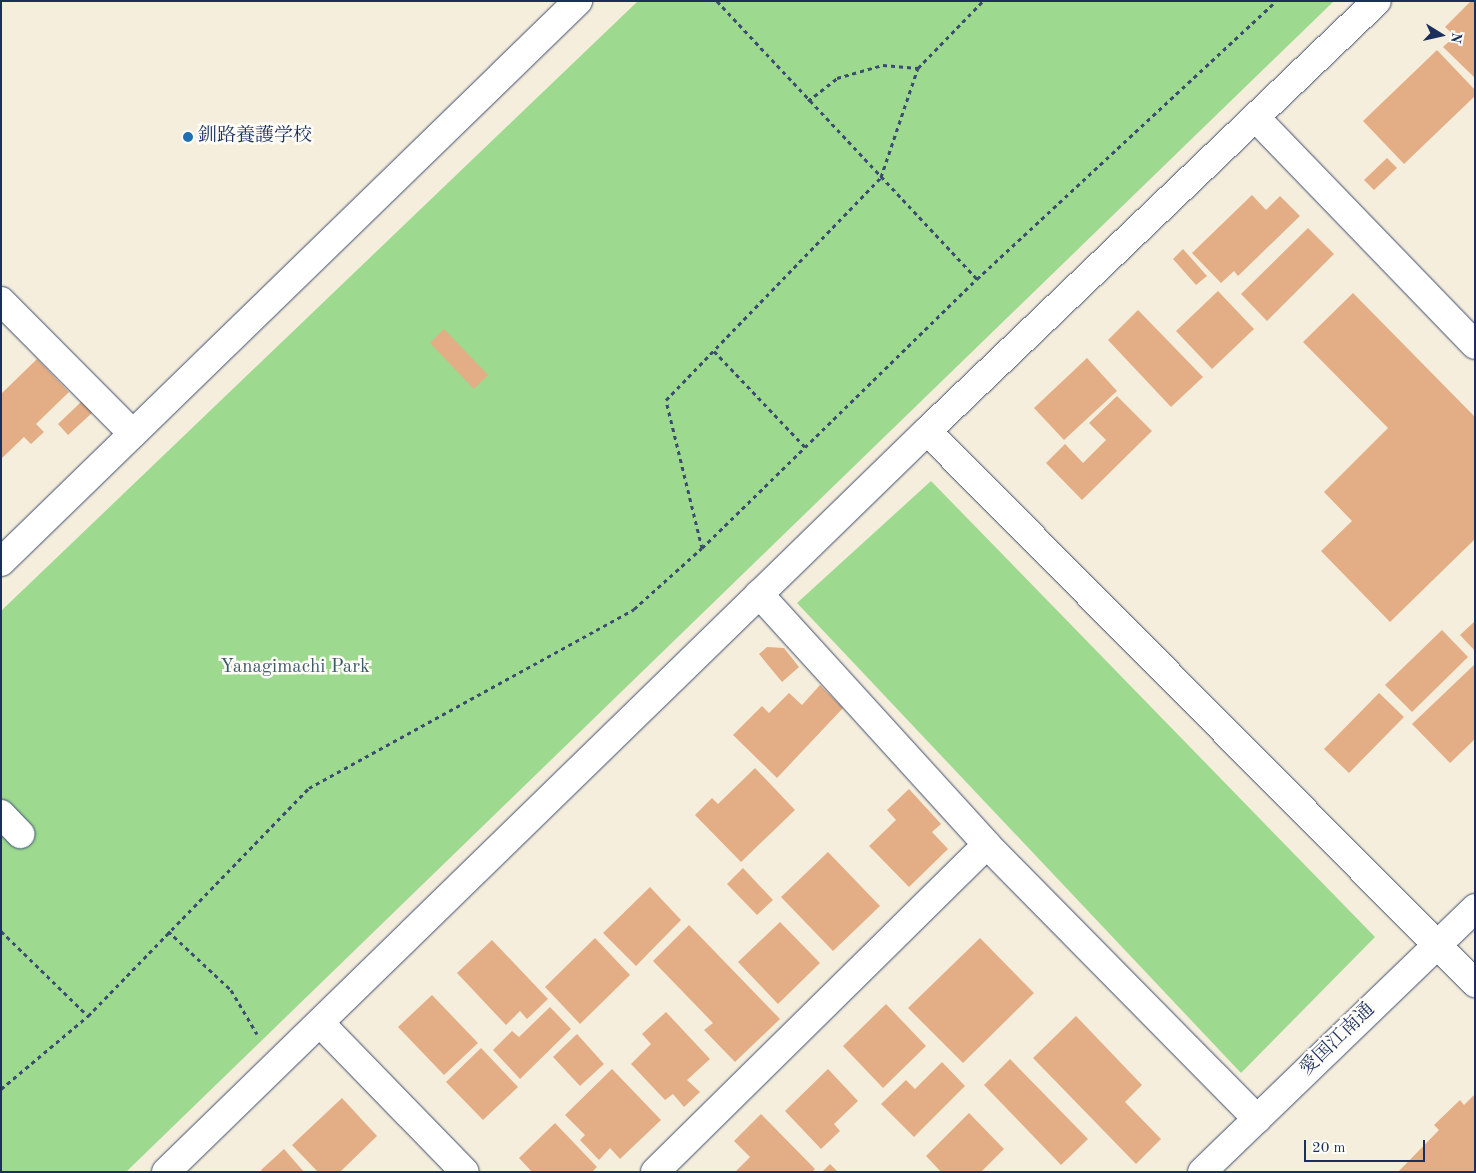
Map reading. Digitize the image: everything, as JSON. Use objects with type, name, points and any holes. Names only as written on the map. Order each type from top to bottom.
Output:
[{"type":"street","points":[[1,562],[578,1]]},
{"type":"street","points":[[166,1172],[277,1067],[927,431],[1257,119],[1377,1]]},
{"type":"street","points":[[1257,119],[1475,345]]},
{"type":"street","points":[[1,301],[133,434]]},
{"type":"street","points":[[927,431],[1475,983]]},
{"type":"street","points":[[759,594],[987,846],[1257,1119]]},
{"type":"street","points":[[1,814],[20,834]]},
{"type":"street","points":[[655,1172],[987,846]]},
{"type":"street","name":"愛国江南通","points":[[1202,1172],[1475,908]]},
{"type":"street","points":[[321,1024],[465,1172]]},
{"type":"path","points":[[717,1],[808,101],[978,278]]},
{"type":"path","points":[[702,548],[666,400],[881,177],[918,68],[983,1]]},
{"type":"path","points":[[1,1089],[88,1016],[168,931],[309,788],[634,609],[702,548],[978,278],[1276,1]]},
{"type":"path","points":[[808,101],[837,78],[883,65],[918,68]]},
{"type":"path","points":[[714,351],[805,447]]},
{"type":"path","points":[[1,931],[88,1016]]},
{"type":"path","points":[[168,931],[231,990],[277,1067]]},
{"type":"green space","name":"Yanagimachi Park","points":[[638,1],[1334,1],[126,1172],[1,1172],[1,611]]},
{"type":"green space","points":[[931,481],[1375,937],[1241,1073],[797,603]]},
{"type":"building","points":[[1471,1],[1475,1],[1475,78],[1443,47],[1455,36],[1445,27]]},
{"type":"building","points":[[1437,50],[1475,90],[1475,96],[1404,164],[1363,121]]},
{"type":"building","points":[[1387,158],[1397,168],[1374,190],[1364,180]]},
{"type":"building","points":[[1252,195],[1266,210],[1280,196],[1300,216],[1238,276],[1234,271],[1221,283],[1192,253]]},
{"type":"building","points":[[1308,228],[1334,254],[1267,321],[1241,294]]},
{"type":"building","points":[[1183,249],[1207,276],[1196,285],[1173,259]]},
{"type":"building","points":[[1218,291],[1254,329],[1212,369],[1176,331]]},
{"type":"building","points":[[1353,293],[1475,417],[1475,539],[1390,622],[1321,551],[1352,521],[1324,492],[1388,428],[1303,342]]},
{"type":"building","points":[[1138,310],[1203,377],[1171,407],[1108,340]]},
{"type":"building","points":[[444,329],[488,375],[474,389],[430,343]]},
{"type":"building","points":[[1087,358],[1117,391],[1064,440],[1034,408]]},
{"type":"building","points":[[37,359],[69,392],[36,424],[44,432],[31,444],[24,437],[1,459],[1,394]]},
{"type":"building","points":[[1117,396],[1152,431],[1082,500],[1046,463],[1065,444],[1083,463],[1106,440],[1089,423]]},
{"type":"building","points":[[82,401],[93,412],[68,435],[58,424]]},
{"type":"building","points":[[1475,621],[1475,651],[1460,635]]},
{"type":"building","points":[[1442,630],[1468,657],[1412,712],[1385,685]]},
{"type":"building","points":[[767,647],[784,648],[799,667],[782,682],[759,654]]},
{"type":"building","points":[[1475,664],[1475,739],[1450,763],[1412,724]]},
{"type":"building","points":[[820,685],[843,708],[777,778],[733,735],[762,706],[769,713],[789,693],[802,705]]},
{"type":"building","points":[[1379,693],[1404,717],[1349,773],[1324,749]]},
{"type":"building","points":[[755,768],[795,810],[741,862],[695,815],[712,798],[718,804]]},
{"type":"building","points":[[909,789],[941,824],[932,832],[948,849],[909,887],[869,846],[896,820],[887,810]]},
{"type":"building","points":[[828,852],[880,906],[833,951],[781,897]]},
{"type":"building","points":[[743,868],[773,900],[757,915],[727,884]]},
{"type":"building","points":[[650,887],[681,920],[636,966],[603,933]]},
{"type":"building","points":[[780,922],[820,963],[778,1004],[738,962]]},
{"type":"building","points":[[689,925],[780,1019],[735,1062],[704,1030],[713,1023],[653,961]]},
{"type":"building","points":[[595,938],[630,975],[580,1024],[545,987]]},
{"type":"building","points":[[980,938],[1034,993],[963,1063],[908,1008]]},
{"type":"building","points":[[492,940],[548,999],[527,1019],[520,1011],[506,1025],[457,973]]},
{"type":"building","points":[[432,995],[478,1043],[444,1075],[398,1027]]},
{"type":"building","points":[[886,1004],[926,1046],[883,1088],[843,1046]]},
{"type":"building","points":[[550,1007],[571,1029],[520,1079],[493,1050],[512,1031],[519,1037]]},
{"type":"building","points":[[666,1012],[710,1059],[687,1080],[700,1092],[684,1107],[673,1094],[665,1100],[631,1064],[651,1044],[642,1034]]},
{"type":"building","points":[[1076,1016],[1142,1085],[1125,1102],[1161,1139],[1136,1164],[1033,1058]]},
{"type":"building","points":[[577,1034],[604,1064],[580,1086],[553,1057]]},
{"type":"building","points":[[481,1048],[518,1087],[483,1120],[446,1082]]},
{"type":"building","points":[[1010,1059],[1088,1139],[1061,1165],[984,1085]]},
{"type":"building","points":[[942,1062],[965,1086],[914,1137],[881,1104],[906,1080],[915,1089]]},
{"type":"building","points":[[612,1069],[661,1120],[620,1159],[610,1148],[599,1160],[580,1140],[585,1135],[565,1115]]},
{"type":"building","points":[[828,1069],[858,1101],[834,1124],[840,1131],[821,1149],[785,1111]]},
{"type":"building","points":[[1475,1094],[1475,1172],[1398,1172],[1439,1130],[1434,1125],[1460,1100],[1464,1105]]},
{"type":"building","points":[[342,1098],[377,1136],[340,1172],[318,1172],[292,1145]]},
{"type":"building","points":[[969,1113],[1004,1149],[981,1172],[941,1172],[926,1156]]},
{"type":"building","points":[[761,1114],[815,1169],[812,1172],[735,1172],[750,1157],[734,1141]]},
{"type":"building","points":[[555,1123],[597,1167],[592,1172],[532,1172],[519,1158]]},
{"type":"building","points":[[284,1149],[304,1172],[263,1172],[261,1170]]},
{"type":"building","points":[[830,1164],[838,1172],[822,1172]]},
{"type":"place","name":"釧路養護学校","points":[[188,137]]}]
